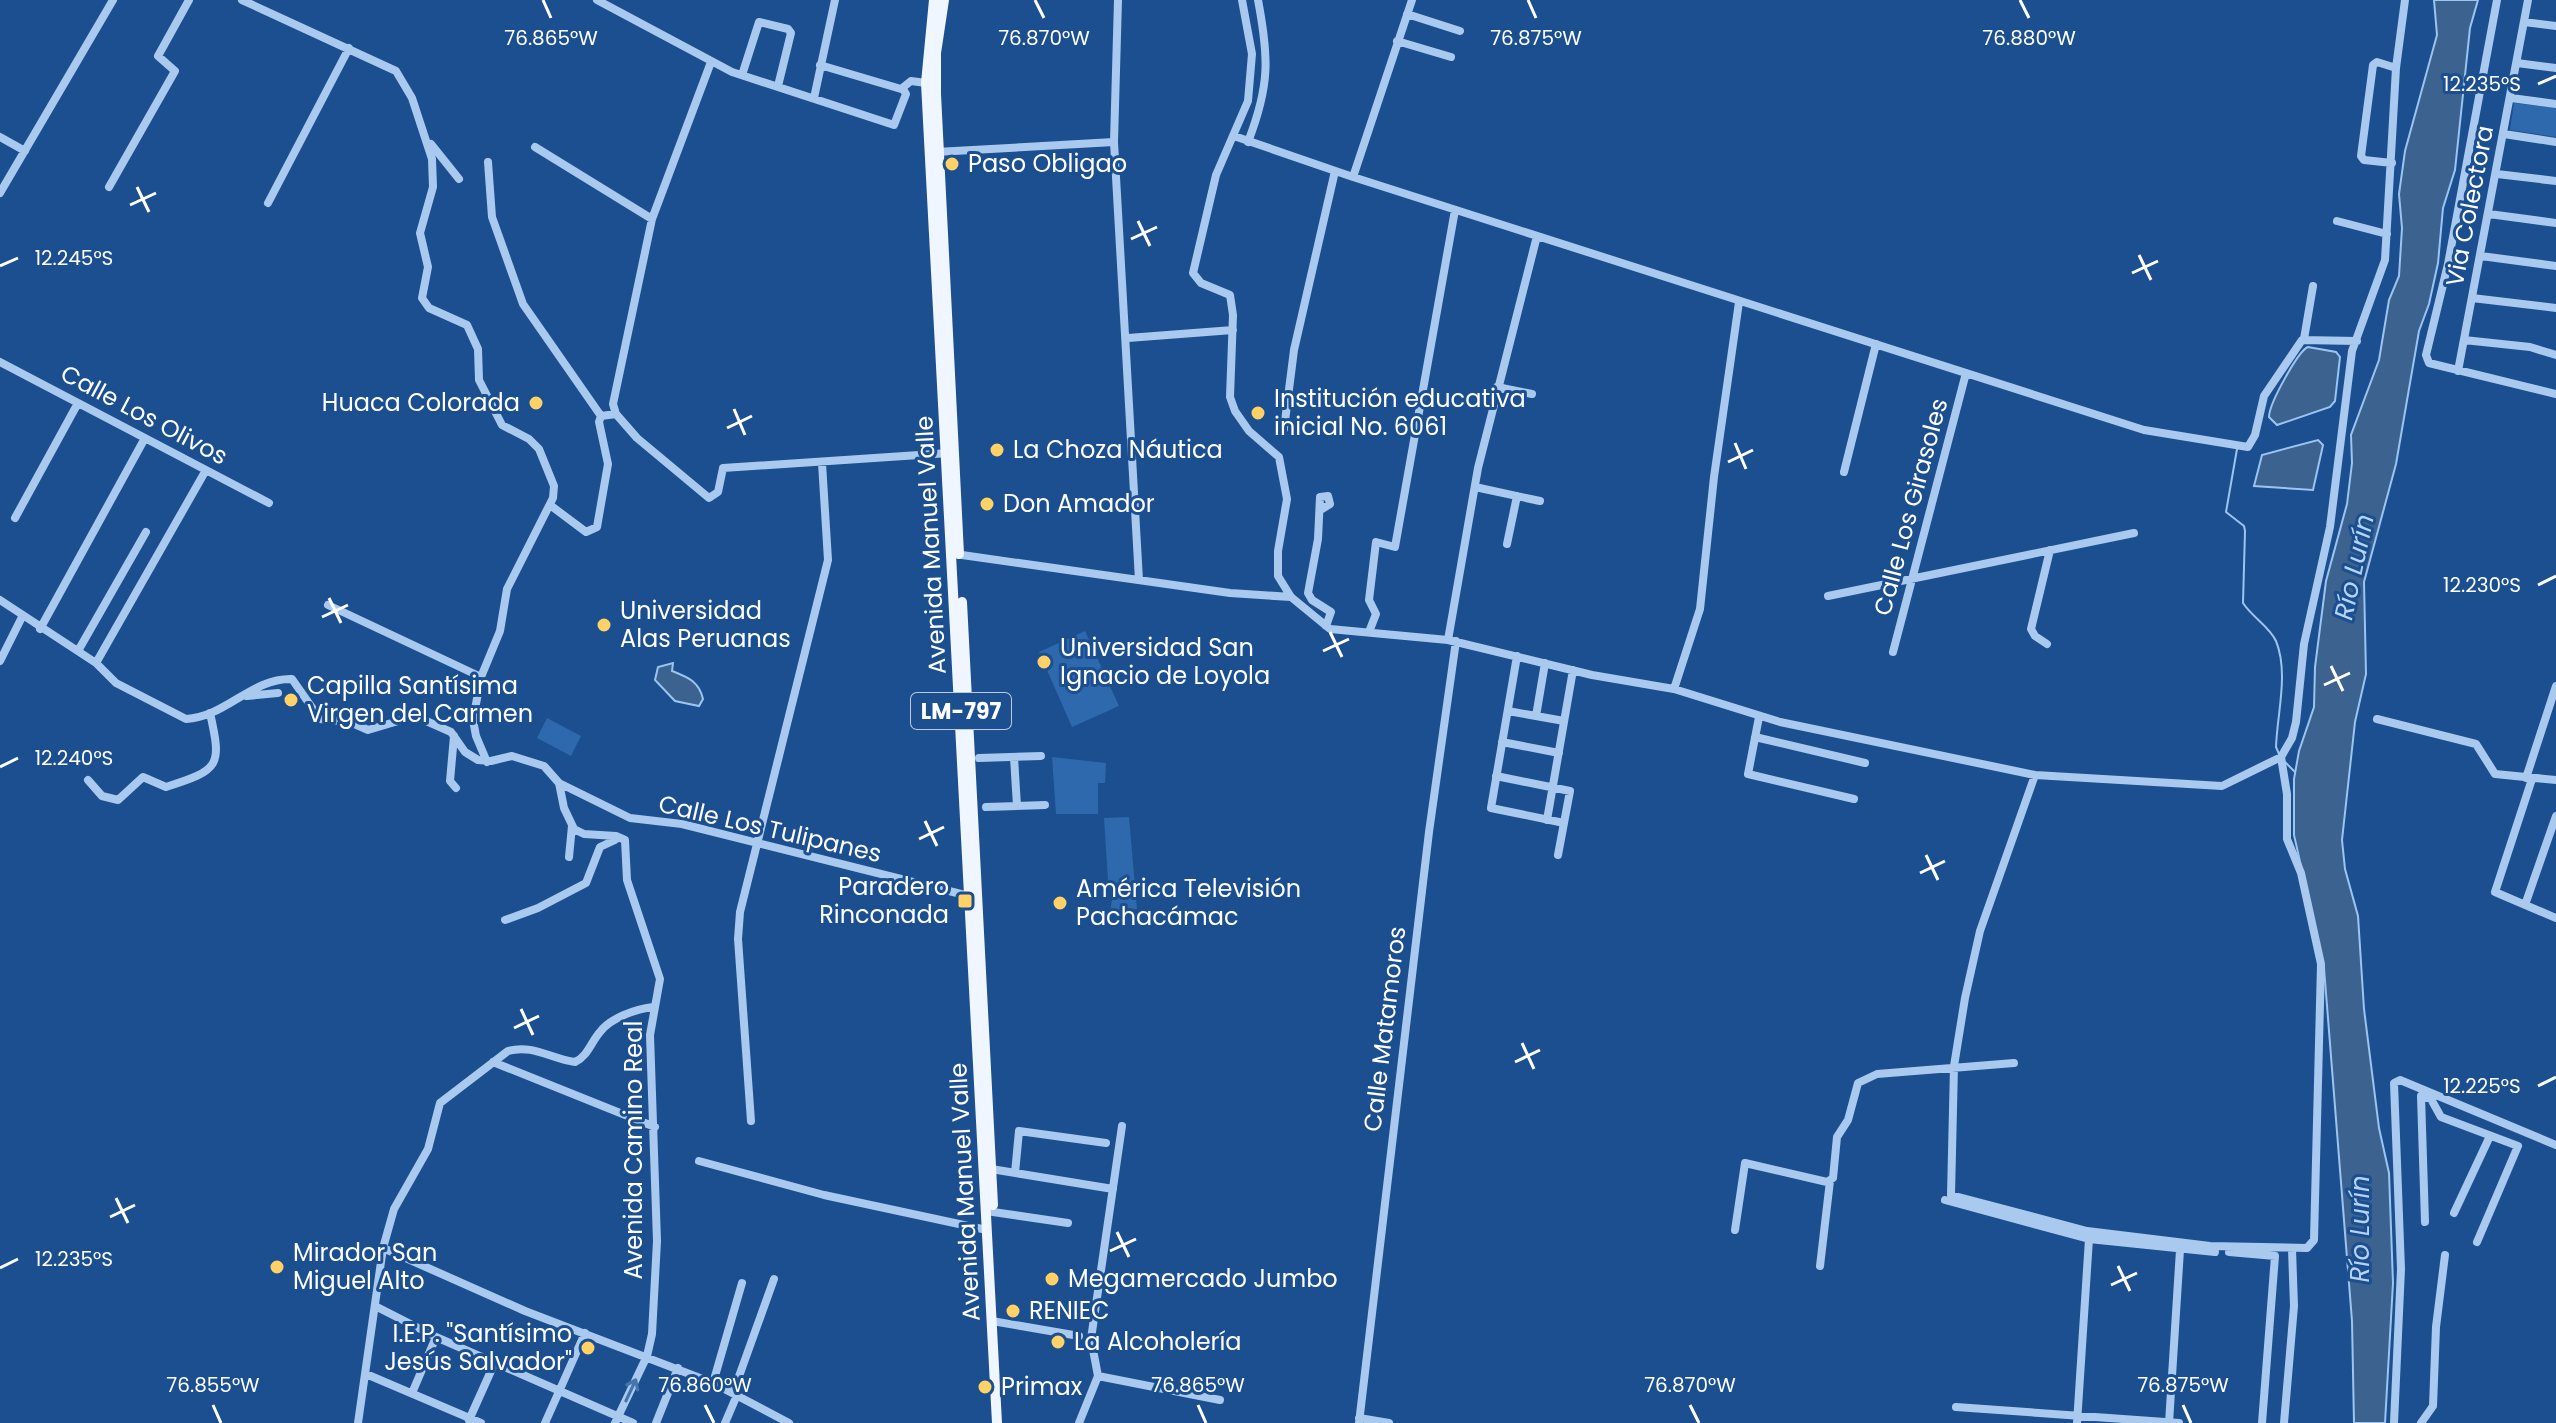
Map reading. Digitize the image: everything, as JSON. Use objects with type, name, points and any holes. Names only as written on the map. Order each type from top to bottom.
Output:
[{"type":"main road","name":"Avenida Manuel Valle","points":[[934,0],[926,83],[934,152],[985,1108],[987,1230],[995,1321]]},
{"type":"main road","name":"Avenida Manuel Valle","points":[[934,152],[936,53],[944,0]]},
{"type":"main road","name":"Avenida Manuel Valle","points":[[985,1108],[991,1169],[1000,1423]]},
{"type":"street","points":[[0,193],[113,0]]},
{"type":"street","points":[[109,187],[175,71],[158,56],[189,0]]},
{"type":"street","points":[[242,0],[396,71],[412,98],[432,159],[433,187],[420,233],[428,267],[422,298],[429,308],[467,325],[475,336],[479,380],[502,425],[529,439],[539,449],[554,486],[550,505],[507,589],[505,614],[481,677],[473,720],[487,762]]},
{"type":"street","points":[[597,0],[711,62],[894,125],[906,94],[903,89],[820,65]]},
{"type":"street","points":[[814,98],[835,0]]},
{"type":"street","points":[[1118,0],[1114,142],[1128,338],[1139,580]]},
{"type":"street","points":[[1242,0],[1252,54],[1248,101],[1216,175],[1193,273],[1201,283],[1230,295],[1233,330],[1230,397],[1235,411],[1249,431],[1279,457],[1283,475],[1288,509],[1277,566],[1291,597],[1326,626],[1452,640],[1573,670],[1674,689],[1759,717],[2035,775],[2222,786],[2281,757],[2292,738],[2296,722],[2304,644],[2330,527],[2352,351],[2381,277],[2387,234],[2396,68],[2405,0]]},
{"type":"street","points":[[1248,142],[1263,99],[1267,54],[1258,0]]},
{"type":"street","points":[[1353,177],[1412,0]]},
{"type":"street","points":[[2497,0],[2448,264],[2427,348],[2429,363],[2556,394]]},
{"type":"street","name":"Via Colectora","points":[[2458,371],[2528,0]]},
{"type":"street","points":[[1407,14],[1460,31]]},
{"type":"street","points":[[742,75],[759,22],[788,29],[791,33],[778,86]]},
{"type":"street","points":[[2524,22],[2556,26]]},
{"type":"street","points":[[1397,41],[1451,57]]},
{"type":"street","points":[[268,203],[349,48]]},
{"type":"street","points":[[711,62],[652,219],[613,404],[616,414],[637,438],[705,496],[714,497],[718,492],[723,468],[950,453]]},
{"type":"street","points":[[2392,163],[2364,160],[2361,156],[2373,65],[2377,62],[2396,68]]},
{"type":"street","points":[[2517,63],[2556,68]]},
{"type":"street","points":[[903,89],[911,81],[926,83]]},
{"type":"street","points":[[2511,98],[2556,104]]},
{"type":"street","points":[[425,133],[459,179]]},
{"type":"street","points":[[2504,134],[2556,142]]},
{"type":"street","points":[[1234,136],[1739,302],[2144,430],[2242,447],[2251,443],[2264,396],[2292,349],[2304,339],[2313,286]]},
{"type":"street","points":[[0,137],[25,151]]},
{"type":"street","points":[[934,152],[1114,142]]},
{"type":"street","points":[[535,147],[652,219]]},
{"type":"street","points":[[488,162],[492,217],[523,304],[601,416],[608,464],[597,527],[586,532],[550,505]]},
{"type":"street","points":[[1284,429],[1294,350],[1335,171]]},
{"type":"street","points":[[2497,174],[2556,181]]},
{"type":"street","points":[[1369,632],[1376,614],[1369,600],[1376,542],[1395,547],[1455,210]]},
{"type":"street","points":[[2489,214],[2556,223]]},
{"type":"street","points":[[2337,221],[2387,234]]},
{"type":"street","name":"Calle Matamoros","points":[[1359,1420],[1452,640],[1475,487],[1497,387],[1537,236]]},
{"type":"street","points":[[2481,256],[2556,266]]},
{"type":"street","points":[[2472,298],[2556,308]]},
{"type":"street","points":[[1674,689],[1700,609],[1714,477],[1739,302]]},
{"type":"street","points":[[1128,338],[1233,330]]},
{"type":"street","points":[[2304,339],[2357,341]]},
{"type":"street","points":[[2464,340],[2530,347],[2556,355]]},
{"type":"street","points":[[1844,472],[1876,344]]},
{"type":"street","name":"Calle Los Olivos","points":[[0,362],[269,503]]},
{"type":"street","name":"Calle Los Girasoles","points":[[1893,652],[1966,373]]},
{"type":"street","points":[[1497,387],[1532,394]]},
{"type":"street","points":[[15,518],[78,403]]},
{"type":"street","points":[[601,416],[616,414]]},
{"type":"street","points":[[40,629],[145,438]]},
{"type":"street","points":[[751,1121],[738,939],[740,912],[828,560],[822,463]]},
{"type":"street","points":[[96,663],[206,470]]},
{"type":"street","points":[[1475,487],[1540,501]]},
{"type":"street","points":[[1507,544],[1517,496]]},
{"type":"street","points":[[1322,509],[1308,593],[1331,612],[1326,626]]},
{"type":"street","points":[[78,651],[146,532]]},
{"type":"street","points":[[1828,596],[2134,533]]},
{"type":"street","points":[[2047,644],[2031,629],[2050,550]]},
{"type":"street","points":[[955,554],[1276,599],[1291,597]]},
{"type":"street","points":[[0,600],[96,663],[116,683],[186,719],[210,713],[248,690],[289,679],[298,683],[313,711],[323,720],[346,721],[368,730],[415,716],[454,735],[465,752],[487,762],[515,756],[544,766],[559,783],[572,826],[569,857]]},
{"type":"street","points":[[328,605],[481,677]]},
{"type":"street","points":[[0,661],[22,617]]},
{"type":"street","points":[[1517,656],[1491,808],[1564,823]]},
{"type":"street","points":[[1536,716],[1545,663]]},
{"type":"street","points":[[1547,820],[1573,670]]},
{"type":"street","points":[[2556,686],[2495,892],[2556,918]]},
{"type":"street","points":[[237,699],[278,693]]},
{"type":"street","points":[[1508,711],[1564,721]]},
{"type":"street","points":[[88,780],[102,796],[118,800],[143,777],[166,787],[197,775],[214,765],[218,756],[210,713]]},
{"type":"street","points":[[1759,717],[1748,774],[1854,799]]},
{"type":"street","points":[[2377,719],[2472,743],[2478,746],[2494,773],[2556,780]]},
{"type":"street","points":[[454,735],[450,778],[456,788]]},
{"type":"street","points":[[1755,737],[1865,763]]},
{"type":"street","points":[[1502,742],[1559,753]]},
{"type":"street","points":[[979,758],[1041,756]]},
{"type":"street","points":[[1014,757],[1017,806]]},
{"type":"street","points":[[2035,775],[1980,931],[1954,1066],[1950,1187],[1954,1197],[1997,1205],[2087,1231],[2210,1246],[2307,1248],[2314,1240],[2321,968],[2301,873],[2287,839],[2287,794],[2281,757]]},
{"type":"street","points":[[1496,776],[1570,791],[1558,855]]},
{"type":"street","name":"Calle Los Tulipanes","points":[[559,783],[630,818],[682,824],[974,897]]},
{"type":"street","points":[[986,807],[1045,805]]},
{"type":"street","points":[[2525,905],[2556,816]]},
{"type":"street","points":[[572,826],[584,834],[620,837],[627,845]]},
{"type":"street","points":[[505,920],[538,908],[586,883],[602,844],[613,840],[627,845]]},
{"type":"street","name":"Avenida Camino Real","points":[[617,1420],[647,1356],[652,1334],[657,1241],[650,1035],[660,979],[627,880],[627,845]]},
{"type":"street","points":[[358,1423],[377,1307],[383,1248],[394,1209],[428,1149],[440,1103],[508,1051],[520,1047],[575,1062],[582,1059],[601,1029],[615,1020],[653,1007]]},
{"type":"street","points":[[493,1062],[655,1127]]},
{"type":"street","points":[[1820,1266],[1837,1137],[1848,1120],[1856,1085],[1877,1074],[2014,1063]]},
{"type":"street","points":[[2394,1423],[2401,1269],[2394,1083],[2400,1080],[2556,1145]]},
{"type":"street","points":[[2425,1222],[2421,1096],[2431,1099],[2441,1117]]},
{"type":"street","points":[[2421,1120],[2441,1117],[2518,1146]]},
{"type":"street","points":[[1079,1423],[1098,1376],[1091,1339],[1122,1126]]},
{"type":"street","points":[[1015,1173],[1019,1131],[1106,1143]]},
{"type":"street","points":[[2477,1242],[2518,1146],[2531,1132]]},
{"type":"street","points":[[2454,1213],[2490,1136]]},
{"type":"street","points":[[699,1161],[824,1195],[987,1230]]},
{"type":"street","points":[[1735,1230],[1745,1163],[1830,1181]]},
{"type":"street","points":[[991,1169],[1113,1189]]},
{"type":"street","points":[[1945,1200],[2089,1239],[2180,1250],[2275,1255],[2262,1423]]},
{"type":"street","points":[[993,1212],[1068,1223]]},
{"type":"street","points":[[2078,1419],[2089,1239]]},
{"type":"street","points":[[383,1248],[525,1311],[713,1383],[789,1423]]},
{"type":"street","points":[[2284,1423],[2294,1306],[2292,1249]]},
{"type":"street","points":[[2169,1423],[2180,1250]]},
{"type":"street","points":[[2421,1423],[2433,1406],[2436,1327],[2445,1255]]},
{"type":"street","points":[[725,1423],[774,1279]]},
{"type":"street","points":[[713,1383],[742,1283]]},
{"type":"street","points":[[377,1307],[436,1337],[559,1390],[617,1420],[633,1423]]},
{"type":"street","points":[[995,1321],[1079,1336]]},
{"type":"street","points":[[545,1423],[585,1333]]},
{"type":"street","points":[[412,1393],[436,1337]]},
{"type":"street","points":[[469,1421],[495,1362]]},
{"type":"street","points":[[660,1422],[678,1368]]},
{"type":"street","points":[[366,1374],[469,1421],[481,1423]]},
{"type":"street","points":[[1098,1376],[1220,1400]]},
{"type":"street","points":[[1956,1407],[2078,1419],[2179,1423]]},
{"type":"street","points":[[764,1423],[768,1412]]},
{"type":"street","points":[[1359,1420],[1389,1423]]},
{"type":"shaded area","points":[[2514,103],[2556,108],[2556,137],[2510,130]]},
{"type":"shaded area","points":[[1085,631],[1119,706],[1072,727],[1039,652]]},
{"type":"shaded area","points":[[547,718],[581,736],[571,756],[537,738]]},
{"type":"shaded area","points":[[1052,757],[1106,763],[1105,783],[1098,783],[1098,814],[1056,814]]},
{"type":"shaded area","points":[[1129,817],[1137,909],[1110,911],[1114,890],[1108,880],[1104,818]]},
{"type":"water","name":"Río Lurín","points":[[2434,0],[2478,0],[2470,28],[2455,170],[2443,208],[2438,263],[2419,331],[2396,464],[2364,582],[2366,674],[2355,722],[2342,840],[2345,869],[2358,916],[2364,1009],[2379,1128],[2389,1173],[2393,1283],[2385,1423],[2354,1423],[2352,1321],[2324,968],[2294,835],[2294,779],[2299,751],[2314,707],[2315,667],[2326,581],[2347,504],[2352,463],[2351,435],[2379,360],[2389,300],[2399,276],[2402,228],[2399,194],[2405,151],[2437,35]]},
{"type":"water","points":[[2308,347],[2336,352],[2340,357],[2335,401],[2330,407],[2277,425],[2269,417],[2270,410],[2291,367]]},
{"type":"water","points":[[2318,440],[2323,445],[2313,490],[2254,486],[2262,455]]},
{"type":"water","points":[[673,663],[672,671],[699,688],[703,699],[699,706],[675,701],[655,680],[658,667]]},
{"type":"waterway","points":[[2237,449],[2226,512],[2244,526],[2245,531],[2243,603],[2273,636],[2280,653],[2282,680],[2276,747],[2279,754]]},
{"type":"waterway","points":[[2285,762],[2295,772]]},
{"type":"place","name":"Paso Obligao","points":[[952,164]]},
{"type":"place","name":"Huaca Colorada","points":[[536,403]]},
{"type":"place","name":"Institución educativa inicial No. 6061","points":[[1258,413]]},
{"type":"place","name":"La Choza Náutica","points":[[997,450]]},
{"type":"place","name":"Don Amador","points":[[987,504]]},
{"type":"place","name":"Universidad Alas Peruanas","points":[[604,625]]},
{"type":"place","name":"Universidad San Ignacio de Loyola","points":[[1044,662]]},
{"type":"place","name":"Capilla Santísima Virgen del Carmen","points":[[291,700]]},
{"type":"place","name":"Paradero Rinconada","points":[[965,901]]},
{"type":"place","name":"América Televisión Pachacámac","points":[[1060,903]]},
{"type":"place","name":"Mirador San Miguel Alto","points":[[277,1267]]},
{"type":"place","name":"Megamercado Jumbo","points":[[1052,1279]]},
{"type":"place","name":"RENIEC","points":[[1013,1311]]},
{"type":"place","name":"La Alcoholería","points":[[1058,1342]]},
{"type":"place","name":"I.E.P. \"Santísimo Jesús Salvador\"","points":[[588,1348]]},
{"type":"place","name":"Primax","points":[[985,1387]]}]
